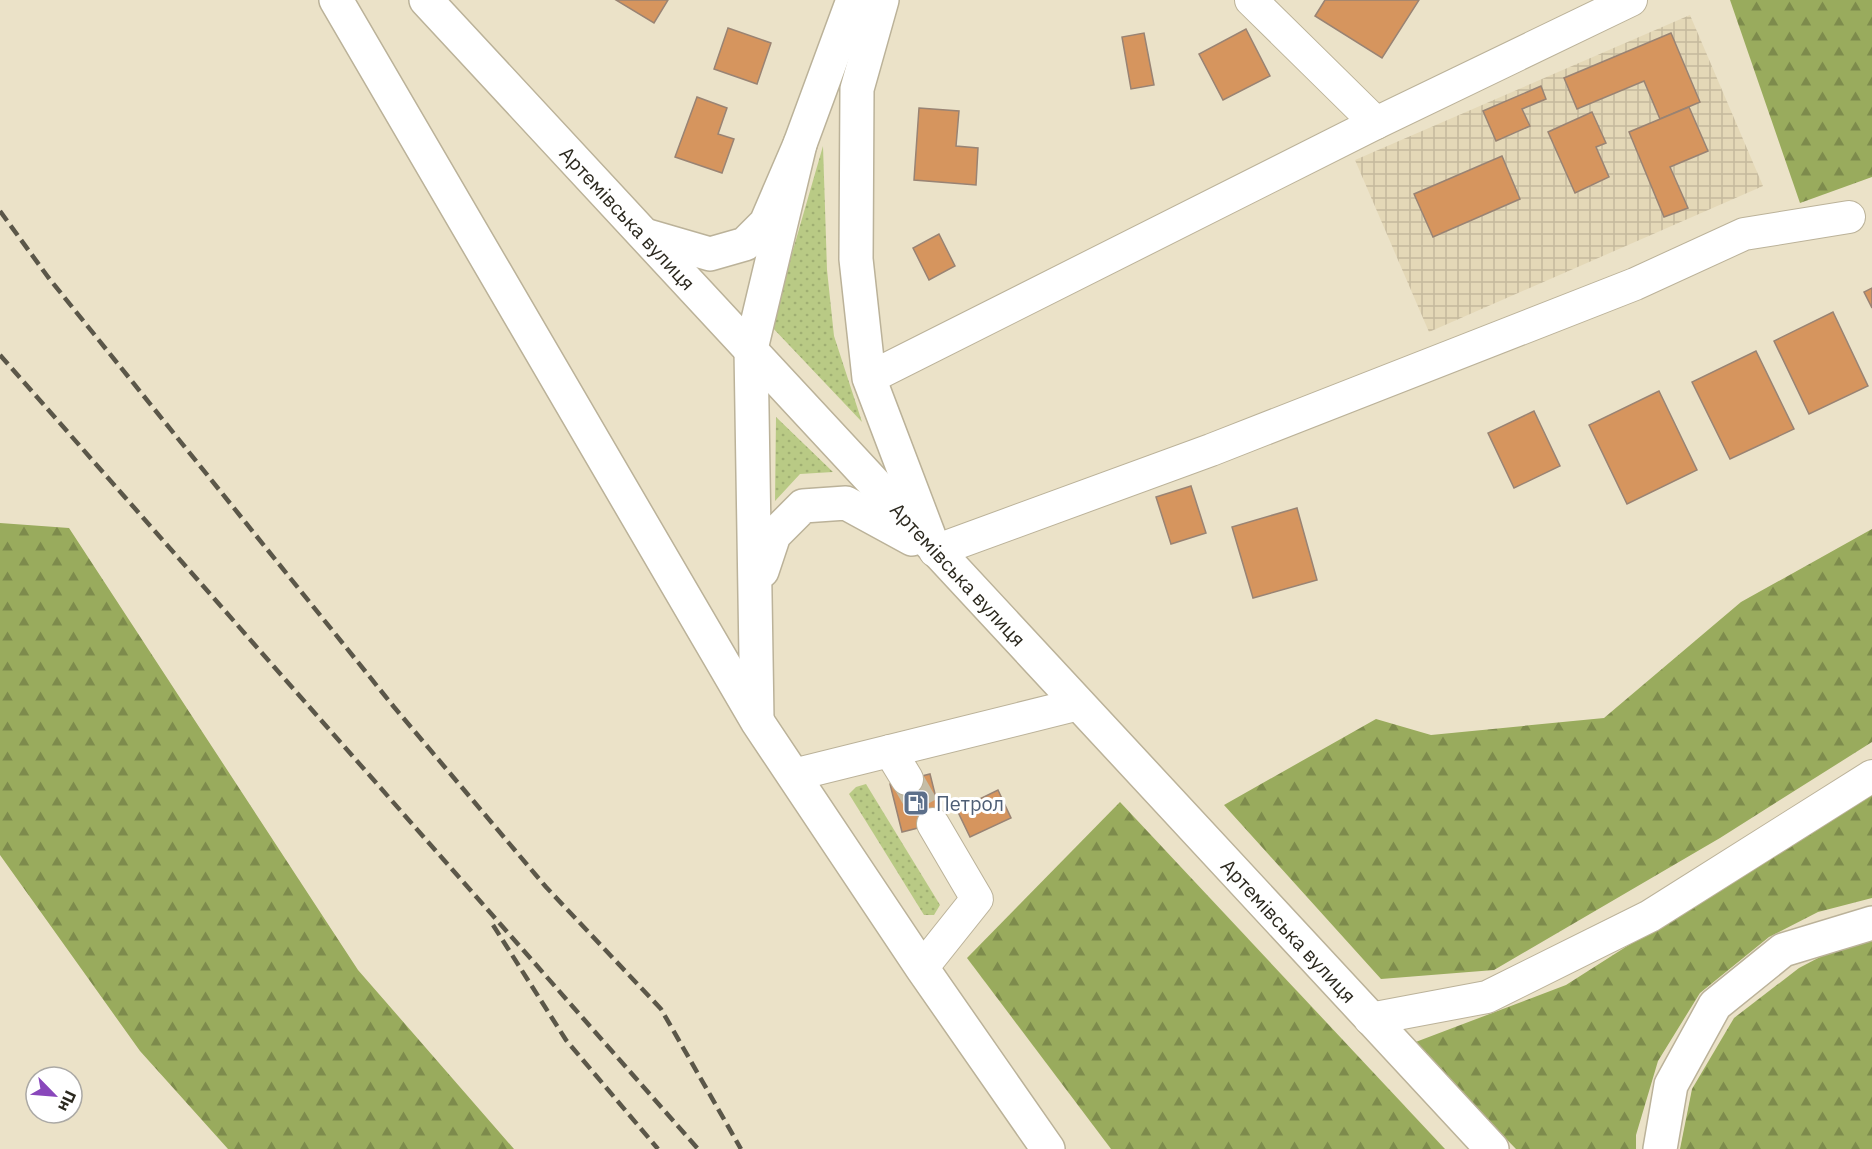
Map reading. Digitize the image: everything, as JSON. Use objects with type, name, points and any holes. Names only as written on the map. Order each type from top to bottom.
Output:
[{"type":"main road","points":[[336,0],[757,721],[922,968],[1048,1149]]},
{"type":"main road","name":"Артемівська вулиця","points":[[426,0],[648,236],[935,552],[1492,1149]]},
{"type":"main road","points":[[648,236],[710,254],[745,244],[766,223],[800,144],[852,0]]},
{"type":"main road","points":[[882,0],[857,89],[856,259],[870,378],[935,552]]},
{"type":"main road","points":[[757,721],[752,349],[800,144]]},
{"type":"main road","points":[[756,586],[774,535],[802,506],[846,503],[935,552]]},
{"type":"main road","points":[[1660,1149],[1671,1085],[1715,1005],[1783,950],[1872,923]]},
{"type":"street","points":[[1251,0],[1376,123]]},
{"type":"street","points":[[870,378],[1376,123],[1631,0]]},
{"type":"street","points":[[935,552],[1211,450],[1635,284],[1744,234],[1849,217]]},
{"type":"street","points":[[793,775],[1079,704]]},
{"type":"street","points":[[890,751],[907,779]]},
{"type":"street","points":[[1370,1019],[1486,997],[1650,916],[1872,776]]},
{"type":"street","points":[[922,968],[977,899],[933,824]]},
{"type":"shaded area","points":[[1690,15],[1763,186],[1429,332],[1355,160]]},
{"type":"green space","points":[[1730,0],[1872,0],[1872,177],[1800,203]]},
{"type":"green space","points":[[823,146],[827,270],[834,336],[862,422],[771,326]]},
{"type":"green space","points":[[776,417],[833,472],[800,474],[775,501]]},
{"type":"green space","points":[[0,523],[69,528],[358,970],[514,1149],[228,1149],[140,1051],[0,855]]},
{"type":"green space","points":[[1872,529],[1872,742],[1720,838],[1494,970],[1381,979],[1224,805],[1376,719],[1431,735],[1604,718],[1741,602]]},
{"type":"green space","points":[[866,784],[940,905],[934,915],[924,915],[849,794],[856,787]]},
{"type":"green space","points":[[1872,790],[1872,898],[1818,912],[1769,937],[1700,993],[1658,1061],[1636,1135],[1636,1149],[1516,1149],[1413,1043],[1566,985]]},
{"type":"green space","points":[[1120,802],[1445,1149],[1111,1149],[967,958]]},
{"type":"green space","points":[[1872,941],[1872,1149],[1680,1149],[1692,1089],[1734,1018],[1799,968],[1841,946]]},
{"type":"building","points":[[616,0],[668,0],[654,23]]},
{"type":"building","points":[[1325,0],[1419,0],[1382,58],[1315,16]]},
{"type":"building","points":[[728,28],[771,43],[757,84],[714,69]]},
{"type":"building","points":[[1246,29],[1270,76],[1223,100],[1199,54]]},
{"type":"building","points":[[1144,33],[1154,85],[1131,89],[1122,37]]},
{"type":"building","points":[[1671,33],[1700,102],[1660,119],[1644,81],[1577,109],[1564,78]]},
{"type":"building","points":[[1541,86],[1546,99],[1522,109],[1530,126],[1496,141],[1483,111]]},
{"type":"building","points":[[697,97],[727,108],[718,134],[734,139],[722,173],[675,157]]},
{"type":"building","points":[[1689,107],[1708,151],[1670,167],[1688,208],[1664,217],[1629,132]]},
{"type":"building","points":[[919,108],[959,111],[956,146],[978,148],[976,185],[914,180]]},
{"type":"building","points":[[1592,112],[1606,143],[1596,147],[1609,177],[1575,193],[1548,132]]},
{"type":"building","points":[[1502,156],[1520,199],[1433,237],[1414,194]]},
{"type":"building","points":[[939,234],[955,266],[929,280],[913,248]]},
{"type":"building","points":[[1872,288],[1872,308],[1864,292]]},
{"type":"building","points":[[1833,312],[1868,386],[1809,414],[1774,341]]},
{"type":"building","points":[[1756,351],[1794,429],[1730,459],[1692,382]]},
{"type":"building","points":[[1659,391],[1697,470],[1627,504],[1589,425]]},
{"type":"building","points":[[1534,411],[1560,466],[1514,488],[1488,433]]},
{"type":"building","points":[[1191,486],[1206,533],[1171,544],[1156,497]]},
{"type":"building","points":[[1297,508],[1317,580],[1253,598],[1232,527]]},
{"type":"building","name":"Петрол","points":[[930,774],[942,822],[902,832],[890,784]]},
{"type":"building","points":[[998,790],[1011,818],[970,837],[957,810]]},
{"type":"tunnel","points":[[907,779],[933,824]]},
{"type":"railway","points":[[0,211],[48,277],[394,707],[546,887],[661,1009],[741,1149]]},
{"type":"railway","points":[[0,355],[698,1149]]},
{"type":"railway","points":[[493,925],[566,1040],[658,1149]]},
{"type":"place","name":"Петрол","points":[[916,803]]}]
